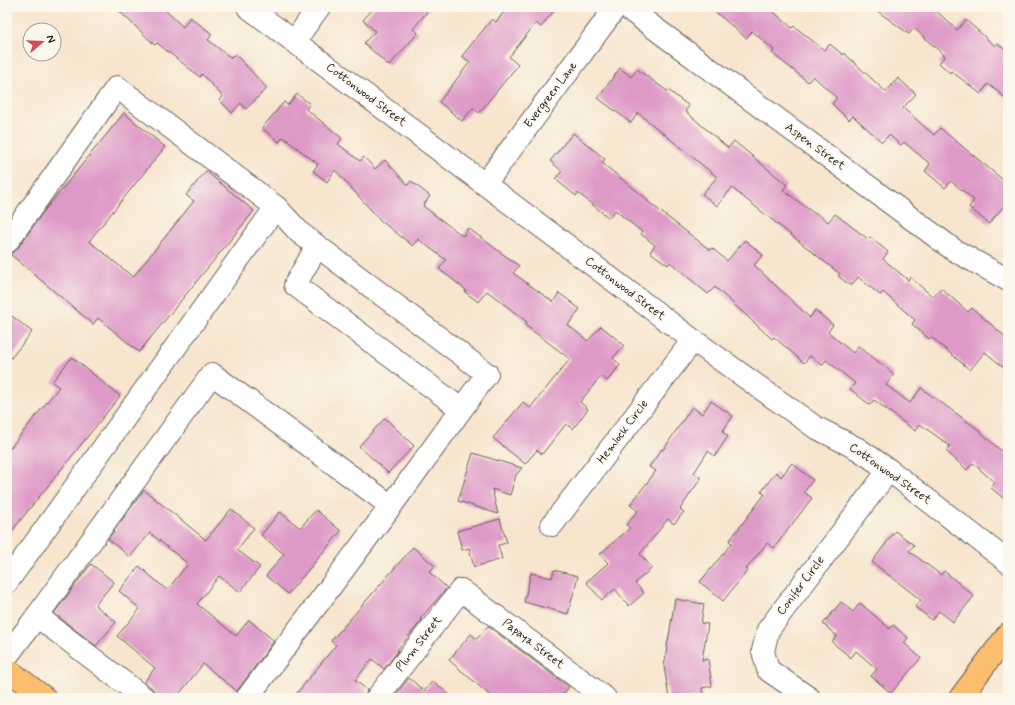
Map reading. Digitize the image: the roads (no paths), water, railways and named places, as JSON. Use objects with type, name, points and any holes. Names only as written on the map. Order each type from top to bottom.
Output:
[{"type":"main road","points":[[960,698],[1008,634]]},
{"type":"main road","points":[[7,669],[45,698]]},
{"type":"street","name":"Cottonwood Street","points":[[248,7],[693,340],[815,428],[858,449],[889,470],[1008,562]]},
{"type":"street","points":[[294,42],[319,7]]},
{"type":"street","name":"Evergreen Lane","points":[[485,184],[616,7]]},
{"type":"street","name":"Aspen Street","points":[[626,7],[954,250],[1006,274]]},
{"type":"street","points":[[7,242],[117,87],[276,207],[300,233],[487,374],[391,506],[247,698]]},
{"type":"street","points":[[8,577],[276,207]]},
{"type":"street","points":[[317,246],[295,285],[461,409]]},
{"type":"street","name":"Hemlock Circle","points":[[552,524],[693,340]]},
{"type":"street","points":[[7,656],[212,374],[391,506]]},
{"type":"street","name":"Conifer Circle","points":[[809,698],[768,670],[762,651],[768,630],[889,470]]},
{"type":"street","name":"Plum Street","points":[[377,698],[461,590]]},
{"type":"street","name":"Papaya Street","points":[[461,590],[605,698]]},
{"type":"street","points":[[37,616],[144,698]]}]
